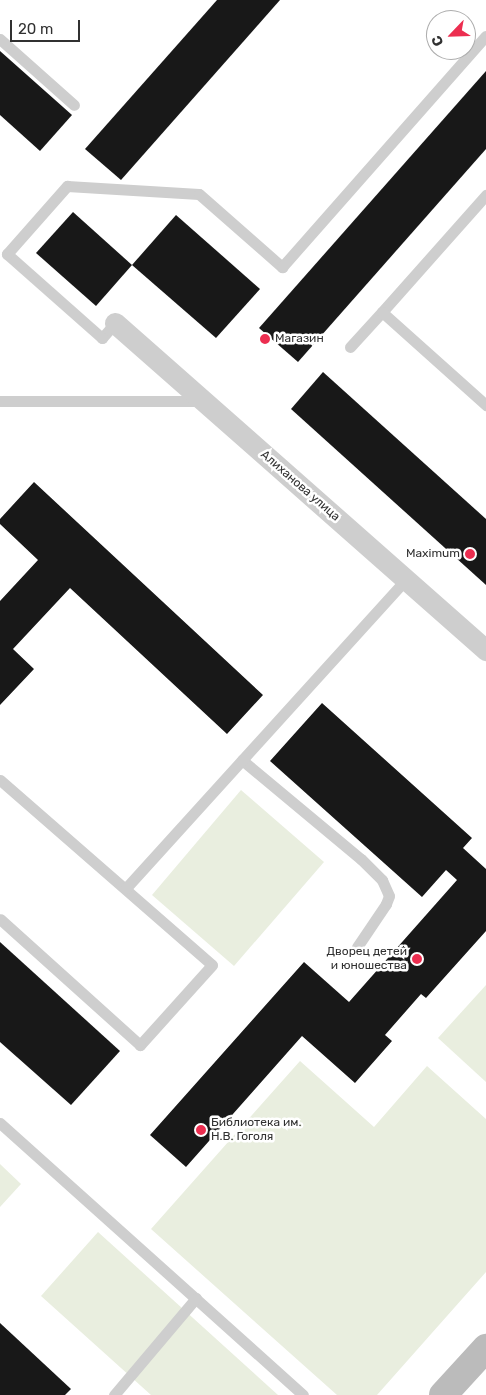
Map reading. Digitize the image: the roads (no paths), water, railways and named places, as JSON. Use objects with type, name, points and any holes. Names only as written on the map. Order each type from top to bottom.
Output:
[{"type":"main road","points":[[443,1395],[486,1348]]},
{"type":"street","name":"Алиханова улица","points":[[115,323],[486,650]]},
{"type":"lane","points":[[115,323],[102,338],[7,254],[67,186],[199,194],[282,267],[486,36]]},
{"type":"lane","points":[[0,39],[74,105]]},
{"type":"lane","points":[[350,347],[486,195]]},
{"type":"lane","points":[[382,312],[486,405]]},
{"type":"lane","points":[[0,400],[203,401]]},
{"type":"lane","points":[[126,888],[406,579]]},
{"type":"lane","points":[[242,760],[361,859],[382,880],[389,896],[386,904],[357,946]]},
{"type":"lane","points":[[0,780],[212,965],[140,1045],[0,919]]},
{"type":"lane","points":[[0,1123],[303,1395]]},
{"type":"lane","points":[[114,1395],[196,1298]]},
{"type":"place","name":"Магазин","points":[[265,339]]},
{"type":"place","name":"Maximum","points":[[470,554]]},
{"type":"place","name":"Дворец детей и юношества","points":[[417,959]]},
{"type":"place","name":"Библиотека им. Н.В. Гоголя","points":[[201,1130]]}]
